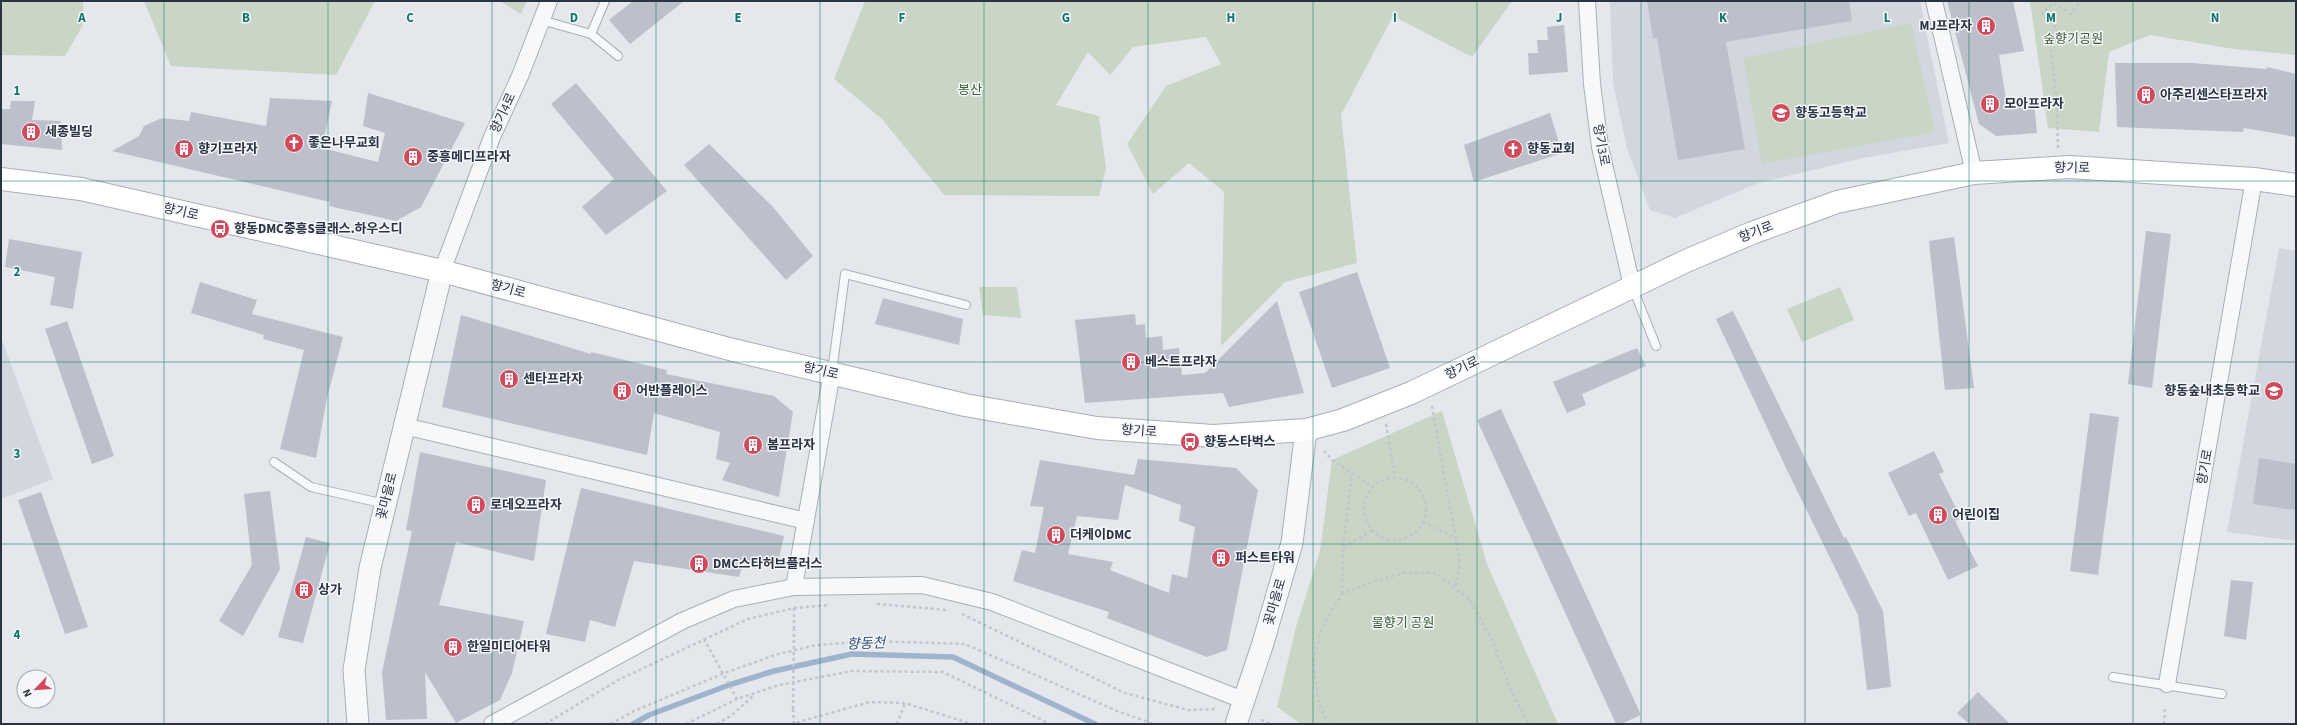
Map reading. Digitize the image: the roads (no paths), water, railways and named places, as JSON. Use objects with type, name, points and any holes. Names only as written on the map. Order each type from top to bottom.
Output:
[{"type":"main road","name":"향기로","points":[[1,180],[81,189],[442,271],[733,350],[965,405],[1098,428],[1213,436],[1306,430],[1343,420],[1411,392],[1632,286],[1752,233],[1837,202],[1974,173],[2070,167],[2254,179],[2296,185]]},
{"type":"street","name":"향기4로","points":[[442,271],[492,137],[520,76],[548,1]]},
{"type":"street","name":"향기3로","points":[[1587,1],[1592,84],[1600,147],[1632,286]]},
{"type":"street","points":[[1934,1],[1974,173]]},
{"type":"street","name":"향기로","points":[[2168,684],[2254,179]]},
{"type":"street","name":"꽃마을로","points":[[358,724],[354,670],[370,568],[442,271]]},
{"type":"street","points":[[794,594],[832,373]]},
{"type":"street","points":[[404,426],[806,521]]},
{"type":"street","name":"꽃마을로","points":[[1236,724],[1263,643],[1292,543],[1306,430]]},
{"type":"street","points":[[492,724],[682,621],[734,599],[922,585],[992,602],[1243,700]]},
{"type":"lane","points":[[590,34],[605,1]]},
{"type":"lane","points":[[541,20],[590,34],[618,56]]},
{"type":"lane","points":[[832,373],[845,274],[966,305]]},
{"type":"lane","points":[[1632,286],[1656,346]]},
{"type":"lane","points":[[274,462],[311,487],[385,504]]},
{"type":"lane","points":[[2113,677],[2168,684],[2222,694]]},
{"type":"waterway","name":"향동천","points":[[633,724],[649,715],[729,685],[774,671],[852,654],[953,657],[1095,724]]},
{"type":"place","name":"MJ프라자","points":[[1986,26]]},
{"type":"place","name":"아주리센스타프라자","points":[[2146,95]]},
{"type":"place","name":"모아프라자","points":[[1990,104]]},
{"type":"place","name":"향동고등학교","points":[[1781,113]]},
{"type":"place","name":"세종빌딩","points":[[31,132]]},
{"type":"place","name":"좋은나무교회","points":[[294,143]]},
{"type":"place","name":"향기프라자","points":[[184,149]]},
{"type":"place","name":"향동교회","points":[[1513,149]]},
{"type":"place","name":"중흥메디프라자","points":[[413,157]]},
{"type":"place","name":"향동DMC중흥S클래스.하우스디","points":[[220,229]]},
{"type":"place","name":"베스트프라자","points":[[1131,362]]},
{"type":"place","name":"센타프라자","points":[[509,379]]},
{"type":"place","name":"어반플레이스","points":[[622,391]]},
{"type":"place","name":"향동숲내초등학교","points":[[2274,391]]},
{"type":"place","name":"향동스타벅스","points":[[1190,442]]},
{"type":"place","name":"봄프라자","points":[[753,445]]},
{"type":"place","name":"로데오프라자","points":[[476,505]]},
{"type":"place","name":"어린이집","points":[[1938,515]]},
{"type":"place","name":"더케이DMC","points":[[1056,535]]},
{"type":"place","name":"퍼스트타워","points":[[1221,558]]},
{"type":"place","name":"DMC스타허브플러스","points":[[699,564]]},
{"type":"place","name":"상가","points":[[304,590]]},
{"type":"place","name":"한일미디어타워","points":[[453,647]]},
{"type":"park label","name":"숲향기공원","points":[[2073,39]]},
{"type":"park label","name":"봉산","points":[[970,90]]},
{"type":"park label","name":"물향기 공원","points":[[1403,623]]}]
